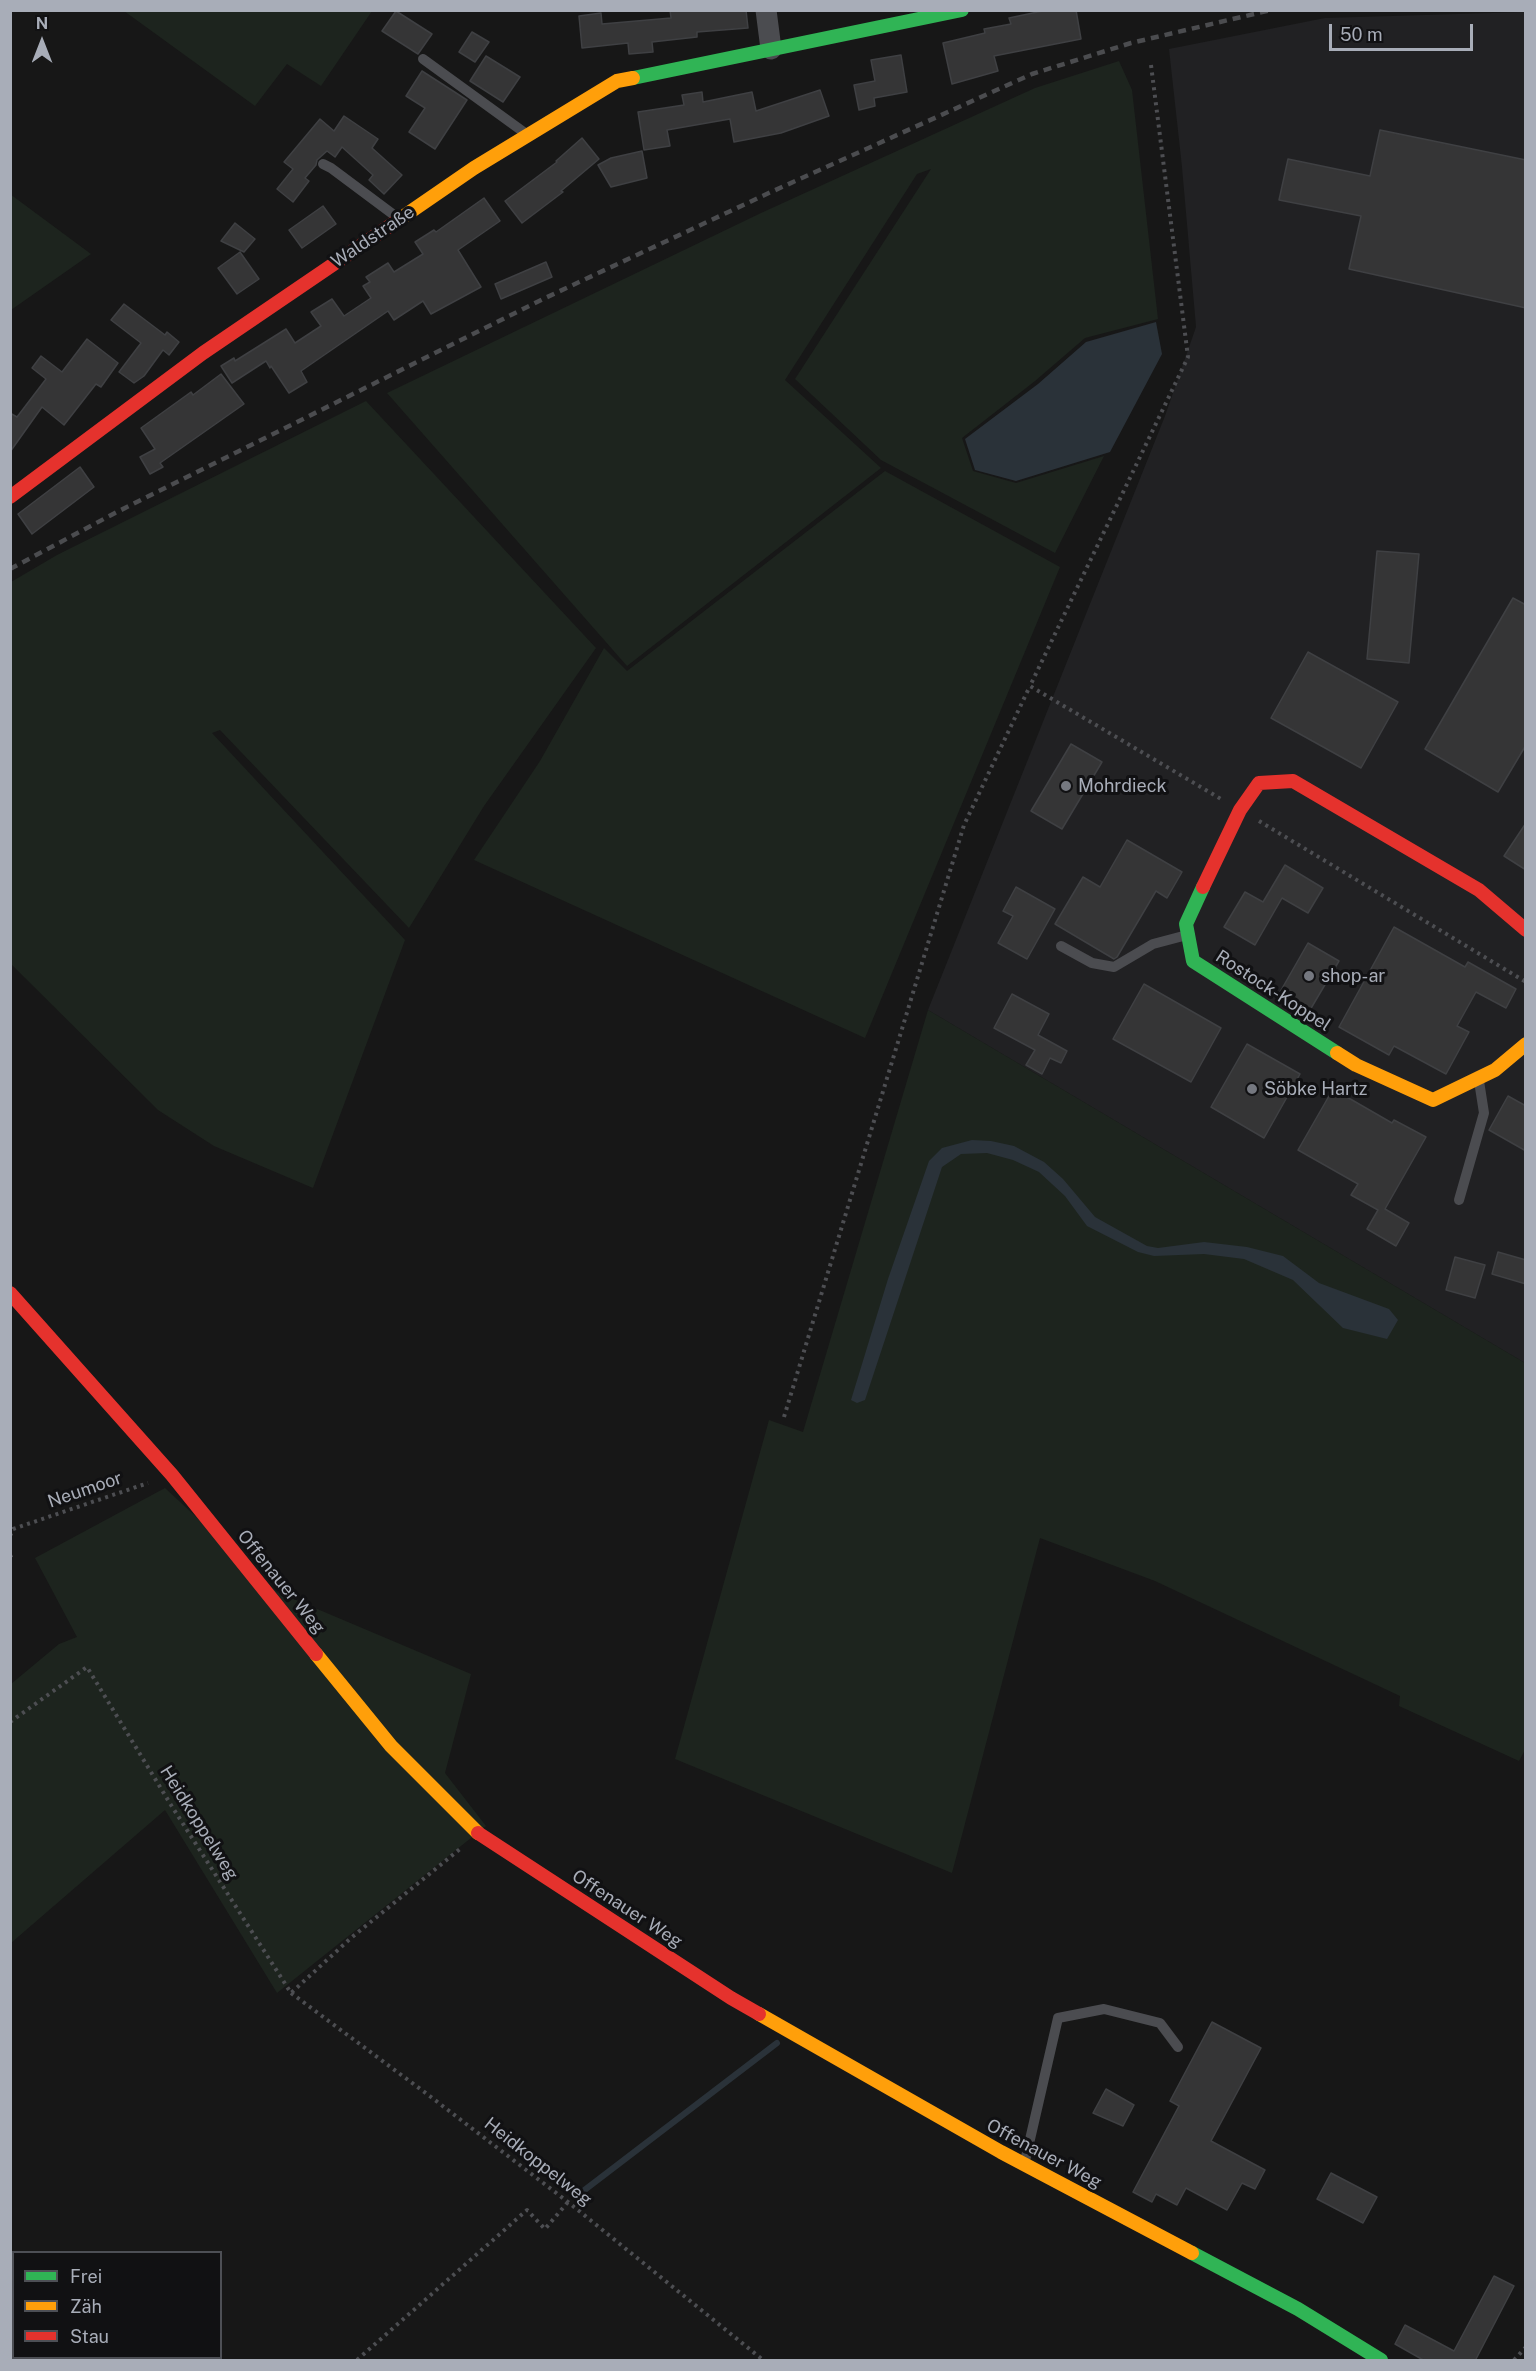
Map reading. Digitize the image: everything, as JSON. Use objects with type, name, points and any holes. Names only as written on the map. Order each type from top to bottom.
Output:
[{"type":"street","points":[[766,10],[771,49]]},
{"type":"street","name":"Waldstraße","points":[[10,497],[203,353],[527,135],[618,81],[962,10]]},
{"type":"street","name":"Rostock-Koppel","points":[[1526,930],[1479,890],[1293,781],[1259,783],[1240,810],[1185,924],[1193,961],[1356,1065],[1433,1100],[1495,1070],[1526,1044]]},
{"type":"street","name":"Offenauer Weg","points":[[10,1293],[172,1475],[391,1746],[478,1834],[731,1998],[1024,2164],[1298,2309],[1381,2361]]},
{"type":"lane","points":[[423,59],[527,135]]},
{"type":"lane","points":[[322,164],[331,168],[399,219]]},
{"type":"lane","points":[[1061,946],[1092,963],[1114,967],[1153,944],[1188,935]]},
{"type":"lane","points":[[1459,1200],[1484,1113],[1479,1078]]},
{"type":"lane","points":[[1024,2164],[1058,2018],[1104,2009],[1160,2023],[1178,2048]]},
{"type":"path","points":[[784,1417],[964,825],[1188,357],[1150,65]]},
{"type":"path","points":[[1030,686],[1526,982]]},
{"type":"path","name":"Neumoor","points":[[10,1536],[13,1529],[172,1475]]},
{"type":"path","points":[[10,1555],[13,1561]]},
{"type":"path","name":"Heidkoppelweg","points":[[10,1722],[87,1667],[171,1805],[291,1993],[568,2202],[763,2361]]},
{"type":"path","points":[[291,1993],[351,1938],[478,1834]]},
{"type":"path","points":[[357,2361],[527,2210],[545,2229],[568,2202]]},
{"type":"path","points":[[1514,2361],[1526,2347]]},
{"type":"shaded area","points":[[124,11],[372,11],[321,86],[287,64],[255,106]]},
{"type":"shaded area","points":[[1525,12],[1525,1363],[928,1010],[1165,416],[1196,327],[1169,49],[1325,18]]},
{"type":"shaded area","points":[[1119,61],[1132,90],[1158,319],[1085,338],[1035,381],[962,438],[973,471],[1016,483],[1104,456],[1055,553],[881,460],[795,379],[931,169],[917,174],[785,380],[881,468],[627,666],[387,393],[761,213],[1035,88]]},
{"type":"shaded area","points":[[10,194],[91,254],[11,310],[10,310]]},
{"type":"shaded area","points":[[1156,322],[1162,354],[1110,452],[1016,481],[975,470],[965,439],[1038,384],[1086,342]]},
{"type":"shaded area","points":[[366,401],[596,648],[484,806],[409,928],[220,730],[212,733],[405,940],[313,1188],[214,1146],[158,1110],[11,964],[11,582],[57,555]]},
{"type":"shaded area","points":[[885,471],[1060,567],[865,1038],[474,860],[540,761],[604,648],[627,671]]},
{"type":"shaded area","points":[[928,1010],[1525,1363],[1526,1748],[1519,1761],[1399,1706],[1400,1696],[1155,1581],[1040,1538],[952,1873],[675,1759],[769,1420],[803,1432]]},
{"type":"shaded area","points":[[972,1140],[1014,1146],[1044,1162],[1063,1179],[1095,1217],[1147,1246],[1158,1248],[1204,1242],[1247,1247],[1283,1256],[1319,1283],[1389,1309],[1398,1320],[1387,1339],[1343,1328],[1293,1280],[1244,1259],[1204,1254],[1154,1256],[1138,1252],[1087,1226],[1065,1196],[1039,1172],[1013,1160],[987,1153],[961,1154],[942,1167],[865,1400],[857,1403],[851,1400],[888,1279],[929,1161],[942,1148]]},
{"type":"shaded area","points":[[165,1488],[277,1592],[471,1674],[445,1773],[486,1826],[277,1993],[165,1810],[11,1943],[11,1684],[59,1644],[77,1637],[35,1558]]},
{"type":"building","points":[[670,10],[746,10],[748,28],[697,32],[697,37],[652,42],[653,52],[629,54],[628,43],[582,48],[579,16],[601,13],[602,24],[671,18]]},
{"type":"building","points":[[1047,10],[1076,10],[1081,39],[994,56],[998,71],[952,84],[943,43],[985,33],[984,29],[1011,24],[1009,18]]},
{"type":"building","points":[[396,11],[432,34],[418,54],[382,31]]},
{"type":"building","points":[[472,32],[489,42],[475,62],[459,52]]},
{"type":"building","points":[[901,55],[907,92],[874,98],[875,106],[859,110],[854,85],[875,81],[871,60]]},
{"type":"building","points":[[486,56],[520,77],[503,102],[470,81]]},
{"type":"building","points":[[422,71],[467,100],[435,149],[409,132],[425,108],[406,96]]},
{"type":"building","points":[[820,90],[829,116],[781,133],[734,142],[730,119],[667,130],[670,146],[644,150],[638,112],[684,105],[682,95],[702,92],[703,102],[752,92],[756,111]]},
{"type":"building","points":[[344,116],[378,139],[372,148],[402,175],[384,194],[369,180],[373,175],[342,147],[335,157],[327,151],[317,160],[316,165],[305,178],[309,181],[293,202],[277,189],[293,169],[284,162],[320,119],[334,131]]},
{"type":"building","points":[[1380,130],[1526,160],[1526,308],[1349,269],[1361,216],[1279,200],[1288,159],[1370,176]]},
{"type":"building","points":[[582,138],[599,159],[561,191],[563,192],[522,223],[505,201],[557,162]]},
{"type":"building","points":[[642,151],[647,178],[611,187],[598,165],[611,158]]},
{"type":"building","points":[[484,198],[500,221],[458,250],[481,287],[431,314],[423,301],[394,320],[388,311],[301,371],[307,382],[289,393],[266,361],[232,383],[221,366],[234,358],[235,361],[286,329],[295,343],[321,326],[311,312],[332,299],[344,316],[371,298],[363,286],[370,282],[366,277],[388,263],[394,272],[423,254],[415,242],[434,230],[436,232]]},
{"type":"building","points":[[323,206],[336,224],[302,248],[289,230]]},
{"type":"building","points":[[235,223],[255,239],[244,252],[221,241]]},
{"type":"building","points":[[240,252],[259,279],[237,294],[218,268]]},
{"type":"building","points":[[546,262],[552,277],[501,299],[495,284]]},
{"type":"building","points":[[124,304],[165,335],[167,332],[179,342],[169,355],[163,350],[144,376],[134,383],[119,372],[141,343],[111,320]]},
{"type":"building","points":[[87,339],[118,363],[101,387],[96,384],[64,425],[42,407],[10,452],[10,413],[17,417],[46,379],[32,368],[41,356],[62,372]]},
{"type":"building","points":[[221,374],[244,404],[160,463],[163,467],[150,474],[140,457],[155,449],[141,428],[191,392],[193,395]]},
{"type":"building","points":[[80,467],[94,487],[32,534],[18,514]]},
{"type":"building","points":[[1377,551],[1419,554],[1409,663],[1367,659]]},
{"type":"building","points":[[1513,598],[1526,605],[1526,745],[1498,792],[1425,749]]},
{"type":"building","points":[[1308,652],[1398,702],[1361,768],[1271,718]]},
{"type":"building","name":"Mohrdieck","points":[[1071,744],[1102,762],[1062,829],[1031,811]]},
{"type":"building","points":[[1526,823],[1526,870],[1504,856]]},
{"type":"building","points":[[1127,840],[1182,872],[1167,898],[1156,891],[1114,959],[1055,924],[1083,877],[1100,887]]},
{"type":"building","points":[[1285,865],[1323,888],[1308,913],[1282,898],[1255,945],[1224,927],[1245,892],[1263,902]]},
{"type":"building","points":[[1016,887],[1055,909],[1027,959],[998,943],[1013,916],[1003,911]]},
{"type":"building","points":[[1394,927],[1465,967],[1468,962],[1516,989],[1506,1008],[1476,992],[1457,1026],[1469,1032],[1446,1074],[1394,1046],[1389,1055],[1339,1027]]},
{"type":"building","name":"shop-ar","points":[[1308,943],[1339,961],[1310,1010],[1280,992]]},
{"type":"building","points":[[1144,984],[1221,1028],[1191,1082],[1113,1039]]},
{"type":"building","points":[[1012,994],[1049,1014],[1038,1035],[1067,1051],[1061,1063],[1050,1058],[1042,1074],[1026,1065],[1035,1050],[994,1028]]},
{"type":"building","name":"Söbke Hartz","points":[[1247,1044],[1300,1074],[1264,1138],[1211,1107]]},
{"type":"building","points":[[1333,1089],[1392,1123],[1394,1120],[1426,1137],[1385,1209],[1409,1223],[1396,1246],[1367,1229],[1378,1210],[1351,1195],[1358,1184],[1298,1150]]},
{"type":"building","points":[[1508,1096],[1526,1106],[1526,1151],[1489,1130]]},
{"type":"building","points":[[1498,1252],[1526,1260],[1526,1284],[1492,1274]]},
{"type":"building","points":[[1455,1257],[1485,1265],[1475,1298],[1446,1290]]},
{"type":"building","points":[[1212,2022],[1261,2048],[1211,2141],[1265,2170],[1255,2189],[1242,2183],[1227,2210],[1186,2188],[1177,2205],[1156,2194],[1152,2202],[1133,2192],[1179,2106],[1170,2101]]},
{"type":"building","points":[[1106,2089],[1134,2105],[1123,2126],[1093,2113]]},
{"type":"building","points":[[1331,2173],[1377,2197],[1363,2223],[1317,2199]]},
{"type":"building","points":[[1494,2276],[1514,2286],[1475,2361],[1425,2361],[1395,2344],[1405,2325],[1454,2351]]},
{"type":"waterway","points":[[578,2195],[777,2043]]},
{"type":"railway","points":[[10,569],[115,513],[543,299],[771,192],[1032,74],[1131,43],[1271,10]]},
{"type":"traffic: fast","points":[[633,78],[962,10]]},
{"type":"traffic: fast","points":[[1203,887],[1186,924],[1193,961],[1337,1053]]},
{"type":"traffic: fast","points":[[1192,2253],[1298,2309],[1381,2360]]},
{"type":"traffic: slow","points":[[397,221],[474,168],[617,81],[633,78]]},
{"type":"traffic: slow","points":[[1337,1053],[1356,1065],[1433,1100],[1495,1070],[1526,1044]]},
{"type":"traffic: slow","points":[[316,1654],[391,1746],[478,1833]]},
{"type":"traffic: slow","points":[[759,2014],[1001,2152],[1192,2253]]},
{"type":"traffic: jam","points":[[10,497],[203,353],[397,221]]},
{"type":"traffic: jam","points":[[1203,887],[1240,810],[1259,783],[1293,781],[1479,890],[1526,930]]},
{"type":"traffic: jam","points":[[10,1293],[172,1475],[316,1654]]},
{"type":"traffic: jam","points":[[478,1833],[759,2014]]},
{"type":"place","name":"Mohrdieck","points":[[1066,786]]},
{"type":"place","name":"shop-ar","points":[[1309,976]]},
{"type":"place","name":"Söbke Hartz","points":[[1252,1089]]}]
